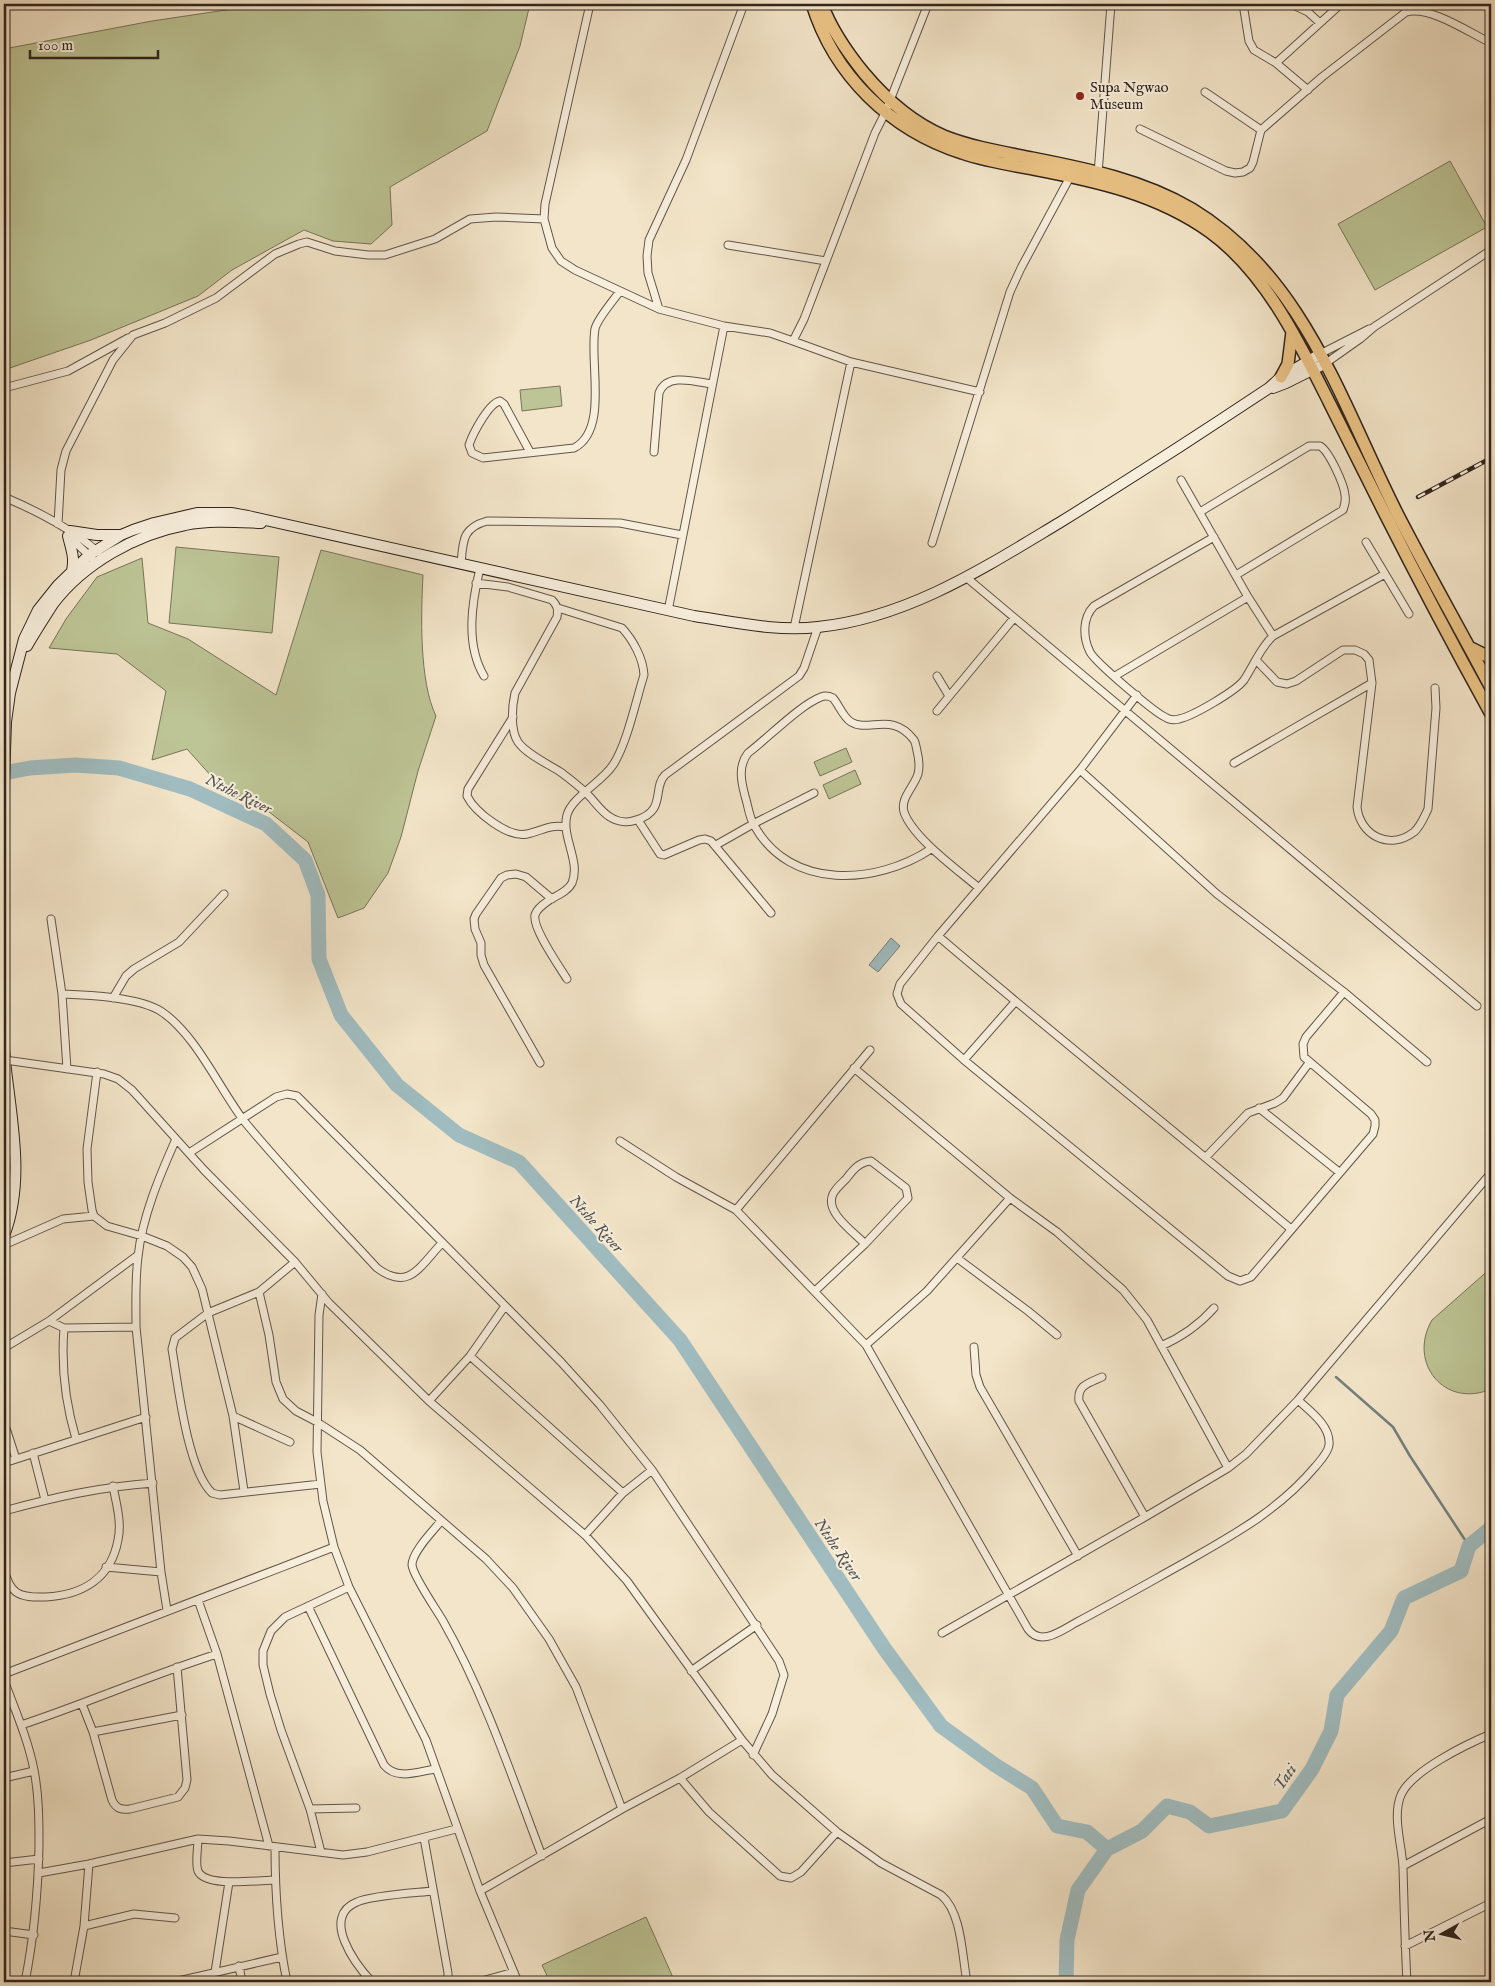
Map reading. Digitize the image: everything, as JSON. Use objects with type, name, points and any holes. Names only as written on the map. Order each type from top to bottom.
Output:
[{"type":"main road","points":[[812,4],[826,40],[840,64],[861,91],[885,113],[926,139],[961,153],[1070,177],[1097,177],[1160,202],[1212,234],[1233,253],[1276,304],[1292,332],[1384,512],[1491,714]]},
{"type":"main road","points":[[822,4],[829,22],[851,56],[890,100],[925,126],[942,135],[988,150],[1097,177],[1139,185],[1168,196],[1220,228],[1270,276],[1287,298],[1324,358],[1399,517],[1489,680],[1475,685]]},
{"type":"main road","points":[[1281,377],[1288,364],[1292,332]]},
{"type":"main road","points":[[1471,648],[1491,658]]},
{"type":"street","points":[[590,4],[548,191],[544,219],[552,248],[561,261],[575,270],[659,309],[724,326],[770,333],[851,362],[980,392]]},
{"type":"street","points":[[659,309],[648,272],[647,256],[650,240],[686,160],[744,4]]},
{"type":"street","points":[[793,341],[804,319],[875,134],[928,4]]},
{"type":"street","points":[[1097,177],[1111,4]]},
{"type":"street","points":[[1243,4],[1249,41],[1254,50],[1276,63],[1308,90]]},
{"type":"street","points":[[1291,4],[1308,12],[1320,23]]},
{"type":"street","points":[[1276,63],[1342,4]]},
{"type":"street","points":[[1140,129],[1235,174],[1243,172],[1254,162],[1261,130],[1280,112],[1406,12],[1413,10],[1428,12],[1491,43]]},
{"type":"street","points":[[1205,92],[1261,130]]},
{"type":"street","points":[[932,543],[1010,292],[1070,177]]},
{"type":"street","points":[[4,388],[68,371],[133,334],[165,323],[216,298],[275,254],[299,244],[307,242],[336,251],[385,255],[435,239],[470,218],[544,219]]},
{"type":"street","points":[[728,245],[826,261]]},
{"type":"street","points":[[1269,388],[1280,386],[1491,250]]},
{"type":"street","points":[[530,452],[504,404],[500,401],[494,403],[483,418],[469,445],[472,453],[479,457],[574,448],[588,436],[593,421],[596,328],[620,291]]},
{"type":"street","points":[[668,610],[724,326]]},
{"type":"street","points":[[72,571],[73,551],[64,529],[61,470],[66,451],[113,360],[133,334]]},
{"type":"street","points":[[794,628],[851,362]]},
{"type":"street","points":[[4,781],[4,740],[10,693],[22,654],[24,639],[38,610],[72,571],[92,552],[121,535],[154,523],[197,513],[231,513],[668,610],[730,622],[794,628],[818,627],[877,615],[908,604],[967,578],[1137,475],[1269,388],[1281,377],[1311,366]]},
{"type":"street","points":[[654,452],[661,387],[666,383],[681,380],[712,384]]},
{"type":"street","points":[[1200,512],[1309,446],[1320,446],[1327,453],[1344,491],[1346,503],[1343,510],[1236,575]]},
{"type":"street","points":[[1181,480],[1248,597],[1273,636]]},
{"type":"street","points":[[4,497],[30,508],[64,529],[101,560]]},
{"type":"street","points":[[461,564],[465,536],[477,524],[487,521],[620,522],[682,535]]},
{"type":"street","points":[[22,654],[54,604],[66,589],[101,560],[133,540],[186,524],[226,522],[284,524]]},
{"type":"street","points":[[64,529],[97,536],[121,535]]},
{"type":"street","points":[[1214,537],[1094,606],[1085,621],[1087,644],[1091,654],[1164,717],[1177,719],[1186,717],[1234,690],[1243,681],[1262,648],[1273,636],[1385,574]]},
{"type":"street","points":[[1366,542],[1409,614]]},
{"type":"street","points":[[480,568],[476,583],[472,649],[477,665],[484,676]]},
{"type":"street","points":[[967,578],[1477,1006]]},
{"type":"street","points":[[476,583],[508,588],[543,597],[552,600],[558,608],[622,628],[638,653],[644,668],[644,675],[619,755],[612,767],[573,804],[567,813],[565,827],[573,865],[572,882],[562,893],[539,908],[534,919],[536,926],[566,979]]},
{"type":"street","points":[[1115,676],[1248,597]]},
{"type":"street","points":[[558,608],[557,617],[515,693],[513,717],[515,733],[518,742],[525,749],[564,774],[609,816],[626,822],[638,820],[656,807],[661,780],[665,775],[800,676],[818,627]]},
{"type":"street","points":[[937,711],[1014,618]]},
{"type":"street","points":[[1256,660],[1277,682],[1287,684],[1296,681],[1343,650],[1355,650],[1364,654],[1369,660],[1372,683],[1356,807],[1358,817],[1366,830],[1379,839],[1394,840],[1415,832],[1422,823],[1428,809],[1434,749],[1436,688]]},
{"type":"street","points":[[938,676],[949,696]]},
{"type":"street","points":[[1234,763],[1372,683]]},
{"type":"street","points":[[1137,695],[1080,770],[938,936],[900,984],[897,994],[901,1004],[964,1060],[1228,1276],[1240,1281],[1251,1277],[1373,1134],[1375,1120],[1371,1114],[1309,1063],[1302,1051],[1306,1037],[1344,992]]},
{"type":"street","points":[[931,849],[899,866],[870,875],[820,874],[801,867],[777,854],[753,824],[741,778],[743,760],[748,753],[792,716],[820,697],[833,698],[843,714],[852,723],[864,725],[888,723],[905,731],[915,742],[920,762],[917,775],[904,800],[904,810],[908,820],[931,849],[979,888]]},
{"type":"street","points":[[513,717],[468,789],[466,796],[476,810],[507,830],[526,834],[547,826],[565,827]]},
{"type":"street","points":[[1080,770],[1218,894],[1344,992],[1427,1062]]},
{"type":"street","points":[[716,846],[753,824],[814,793]]},
{"type":"street","points":[[638,820],[660,854],[664,855],[705,839],[711,841],[771,913]]},
{"type":"street","points":[[540,1063],[484,965],[481,955],[481,943],[474,924],[476,914],[496,883],[507,875],[516,874],[526,877],[552,899]]},
{"type":"street","points":[[113,998],[126,976],[134,969],[179,942],[224,894]]},
{"type":"street","points":[[51,919],[62,994],[67,1068]]},
{"type":"street","points":[[938,936],[1015,1002],[1206,1157],[1291,1229]]},
{"type":"street","points":[[62,994],[86,994],[151,1006],[172,1020],[202,1059],[244,1120],[304,1190],[377,1268],[386,1274],[402,1279],[410,1276],[442,1243]]},
{"type":"street","points":[[964,1060],[1015,1002]]},
{"type":"street","points":[[736,1210],[870,1050]]},
{"type":"street","points":[[4,1236],[12,1207],[16,1175],[12,1114],[4,1055],[97,1072],[111,1076],[125,1084],[295,1262],[322,1294],[429,1401],[585,1535],[633,1589],[753,1755],[772,1775],[837,1832],[881,1863],[947,1900],[956,1917],[967,1982]]},
{"type":"street","points":[[1206,1157],[1242,1118],[1283,1098],[1309,1063]]},
{"type":"street","points":[[854,1068],[1010,1198],[1058,1232],[1123,1290],[1147,1320],[1228,1468]]},
{"type":"street","points":[[97,1072],[87,1149],[88,1182],[94,1216],[107,1226],[142,1236],[167,1246],[183,1257],[192,1267],[202,1288],[233,1416],[244,1491]]},
{"type":"street","points":[[189,1153],[282,1095],[292,1094],[297,1096],[561,1362],[652,1470],[757,1625],[779,1661],[784,1675],[772,1714],[753,1755]]},
{"type":"street","points":[[1260,1108],[1339,1172]]},
{"type":"street","points":[[167,1610],[161,1572],[136,1327],[136,1290],[138,1255],[142,1236],[156,1187],[176,1139]]},
{"type":"street","points":[[620,1141],[736,1210],[866,1344],[1030,1632],[1039,1638],[1046,1638],[1106,1606],[1246,1528],[1275,1508],[1306,1477],[1329,1447],[1324,1426],[1298,1400]]},
{"type":"street","points":[[815,1291],[866,1244],[908,1198],[906,1188],[871,1161],[861,1164],[853,1170],[834,1193],[831,1203],[834,1212],[866,1244]]},
{"type":"street","points":[[942,1633],[1146,1518],[1228,1468],[1260,1441],[1298,1400],[1491,1172]]},
{"type":"street","points":[[866,1344],[927,1291],[1010,1198]]},
{"type":"street","points":[[4,1245],[63,1219],[94,1216]]},
{"type":"street","points":[[4,1348],[50,1322],[138,1255]]},
{"type":"street","points":[[957,1258],[1057,1335]]},
{"type":"street","points":[[295,1262],[259,1292],[208,1313],[177,1336],[172,1345],[184,1425],[201,1477],[209,1490],[217,1495],[321,1484]]},
{"type":"street","points":[[259,1292],[279,1390],[288,1405],[360,1450],[486,1559],[513,1588],[549,1639],[576,1687],[622,1809]]},
{"type":"street","points":[[322,1294],[319,1315],[318,1452],[324,1510],[334,1547],[349,1587],[416,1718],[436,1769],[456,1829],[518,1982]]},
{"type":"street","points":[[429,1401],[470,1356],[505,1306]]},
{"type":"street","points":[[1161,1346],[1185,1335],[1214,1308]]},
{"type":"street","points":[[50,1322],[64,1328],[136,1327]]},
{"type":"street","points":[[64,1328],[63,1370],[65,1391],[76,1439]]},
{"type":"street","points":[[974,1347],[976,1374],[980,1387],[1078,1556]]},
{"type":"street","points":[[470,1356],[623,1493]]},
{"type":"street","points":[[1102,1377],[1081,1387],[1079,1401],[1146,1518]]},
{"type":"street","points":[[233,1416],[290,1442]]},
{"type":"street","points":[[4,1463],[146,1417]]},
{"type":"street","points":[[4,1422],[16,1459]]},
{"type":"street","points":[[33,1453],[45,1500]]},
{"type":"street","points":[[585,1535],[623,1493],[652,1470]]},
{"type":"street","points":[[4,1511],[45,1500],[113,1486],[153,1483]]},
{"type":"street","points":[[4,1569],[10,1586],[16,1592],[23,1595],[39,1597],[66,1595],[81,1590],[92,1583],[106,1567],[116,1547],[119,1533],[113,1486]]},
{"type":"street","points":[[441,1521],[414,1557],[413,1568],[464,1663],[501,1746],[542,1856]]},
{"type":"street","points":[[4,1674],[334,1547]]},
{"type":"street","points":[[106,1567],[161,1572]]},
{"type":"street","points":[[321,1852],[310,1809],[281,1730],[266,1679],[263,1651],[271,1631],[285,1617],[349,1587]]},
{"type":"street","points":[[198,1600],[217,1654],[272,1846],[282,1957],[287,1982]]},
{"type":"street","points":[[308,1606],[384,1765],[392,1772],[400,1774],[436,1769]]},
{"type":"street","points":[[691,1671],[757,1625]]},
{"type":"street","points":[[21,1725],[217,1654]]},
{"type":"street","points":[[82,1704],[113,1803],[122,1809],[133,1809],[178,1797],[185,1788],[187,1777],[177,1667]]},
{"type":"street","points":[[4,1680],[21,1725],[34,1771],[38,1801],[39,1872],[34,1935],[25,1982]]},
{"type":"street","points":[[92,1732],[182,1715]]},
{"type":"street","points":[[1406,1982],[1403,1866],[1398,1810],[1400,1795],[1410,1781],[1426,1769],[1459,1749],[1491,1734]]},
{"type":"street","points":[[480,1891],[622,1809],[680,1778],[742,1740]]},
{"type":"street","points":[[4,1778],[34,1771]]},
{"type":"street","points":[[680,1778],[709,1812],[780,1876],[791,1878],[801,1872],[837,1832]]},
{"type":"street","points":[[310,1809],[356,1808]]},
{"type":"street","points":[[1403,1866],[1491,1819]]},
{"type":"street","points":[[39,1872],[89,1864],[198,1839],[355,1854],[456,1829]]},
{"type":"street","points":[[424,1838],[448,1982]]},
{"type":"street","points":[[198,1839],[197,1868],[199,1873],[207,1879],[229,1882],[275,1880]]},
{"type":"street","points":[[4,1863],[39,1859]]},
{"type":"street","points":[[74,1982],[84,1926],[89,1864]]},
{"type":"street","points":[[215,1972],[229,1882]]},
{"type":"street","points":[[372,1982],[356,1963],[342,1936],[342,1920],[348,1908],[363,1900],[433,1891]]},
{"type":"street","points":[[1405,1946],[1491,1903]]},
{"type":"street","points":[[84,1926],[134,1914],[162,1915],[175,1918]]},
{"type":"street","points":[[4,1931],[34,1935]]},
{"type":"street","points":[[174,1982],[282,1957]]},
{"type":"street","points":[[239,1966],[242,1982]]},
{"type":"street","points":[[478,1982],[514,1972]]},
{"type":"green space","points":[[266,4],[530,4],[520,46],[487,131],[390,187],[392,225],[371,244],[333,241],[304,230],[232,270],[198,296],[91,340],[4,370],[4,49],[152,21]]},
{"type":"green space","points":[[1450,161],[1487,227],[1375,290],[1338,224]]},
{"type":"green space","points":[[560,386],[562,406],[522,411],[520,390]]},
{"type":"green space","points":[[176,547],[279,557],[272,633],[169,623]]},
{"type":"green space","points":[[321,550],[423,575],[422,647],[430,701],[436,716],[418,771],[401,837],[388,873],[364,908],[338,918],[308,842],[260,805],[229,796],[187,749],[152,760],[166,691],[117,654],[49,648],[66,619],[97,577],[142,558],[148,623],[188,639],[276,695]]},
{"type":"green space","points":[[846,748],[852,762],[820,776],[814,762]]},
{"type":"green space","points":[[855,770],[861,784],[829,799],[823,785]]},
{"type":"green space","points":[[1491,1268],[1491,1389],[1474,1394],[1459,1393],[1446,1387],[1435,1378],[1428,1366],[1424,1352],[1425,1336],[1432,1320]]},
{"type":"green space","points":[[646,1917],[675,1982],[550,1982],[542,1965]]},
{"type":"water","points":[[891,938],[900,946],[878,972],[869,965]]},
{"type":"waterway","name":"Ntshe River","points":[[4,773],[30,768],[75,765],[119,768],[190,789],[266,824],[305,860],[318,895],[319,959],[341,1015],[397,1085],[459,1135],[519,1162],[680,1340],[884,1648],[941,1726],[995,1765],[1032,1788],[1057,1826],[1087,1832],[1107,1849]]},
{"type":"waterway","points":[[1336,1377],[1393,1427],[1469,1546]]},
{"type":"waterway","name":"Tati","points":[[1066,1982],[1067,1940],[1078,1890],[1107,1849],[1142,1831],[1167,1806],[1190,1812],[1209,1826],[1282,1811],[1312,1769],[1331,1731],[1337,1695],[1391,1631],[1404,1598],[1461,1571],[1469,1546],[1491,1528]]},
{"type":"railway","points":[[1418,497],[1491,458]]},
{"type":"place","name":"Supa Ngwao Museum","points":[[1080,96]]}]
